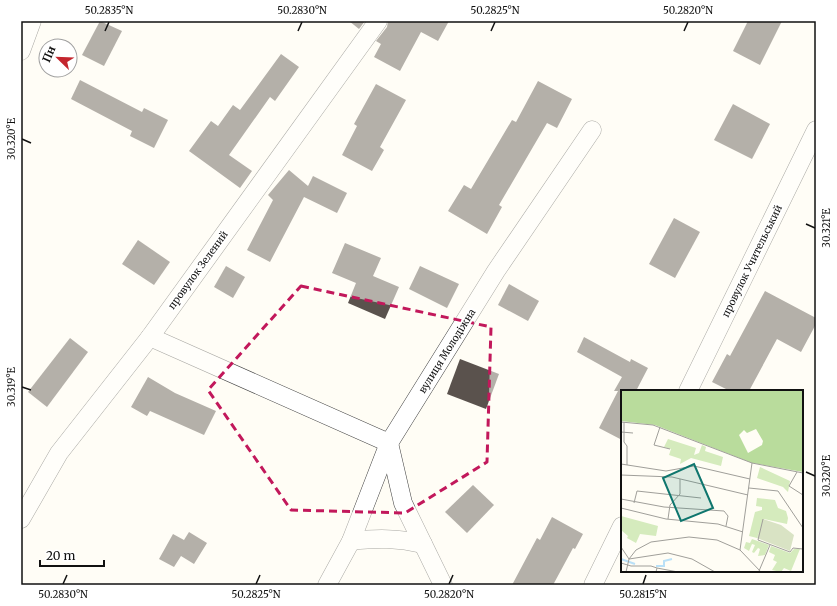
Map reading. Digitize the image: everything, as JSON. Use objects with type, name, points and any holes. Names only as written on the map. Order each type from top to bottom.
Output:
[{"type":"street","points":[[21,51],[32,21]]},
{"type":"street","name":"провулок Зелений","points":[[21,520],[58,453],[150,337],[378,21]]},
{"type":"street","name":"вулиця Молодіжна","points":[[327,585],[351,541],[389,443],[496,271],[592,130]]},
{"type":"street","name":"провулок Учительський","points":[[688,390],[816,130]]},
{"type":"street","points":[[150,337],[389,443],[403,503],[422,544],[444,585]]},
{"type":"street","points":[[593,585],[621,528]]},
{"type":"street","points":[[351,541],[375,538],[401,538],[422,544]]},
{"type":"highlighted area","points":[[301,286],[491,327],[487,462],[405,513],[291,510],[208,390]]},
{"type":"building","points":[[100,21],[122,31],[104,66],[82,55]]},
{"type":"building","points":[[349,21],[365,21],[359,29]]},
{"type":"building","points":[[388,21],[449,21],[438,41],[421,32],[400,71],[374,57],[381,44],[376,41],[387,27]]},
{"type":"building","points":[[748,21],[782,21],[760,65],[733,51]]},
{"type":"building","points":[[281,54],[299,67],[275,101],[270,97],[229,155],[252,171],[240,188],[189,151],[211,121],[218,126],[233,105],[240,110]]},
{"type":"building","points":[[80,80],[142,112],[144,108],[168,120],[154,148],[130,136],[132,131],[71,99]]},
{"type":"building","points":[[538,81],[572,99],[557,128],[547,123],[499,205],[502,207],[487,234],[448,211],[464,185],[471,189],[512,120],[516,122]]},
{"type":"building","points":[[376,84],[406,100],[380,147],[384,150],[372,171],[342,155],[357,126],[354,124]]},
{"type":"building","points":[[733,104],[770,124],[752,159],[714,140]]},
{"type":"building","points":[[289,170],[308,186],[313,176],[347,193],[337,213],[304,197],[270,262],[247,250],[273,200],[268,195]]},
{"type":"building","points":[[674,218],[700,232],[675,278],[649,264]]},
{"type":"building","points":[[138,240],[170,262],[154,285],[122,264]]},
{"type":"building","points":[[345,243],[381,258],[373,276],[399,287],[385,319],[348,303],[356,283],[332,273]]},
{"type":"building","points":[[226,266],[245,277],[233,298],[214,287]]},
{"type":"building","points":[[420,266],[459,284],[447,308],[409,289]]},
{"type":"building","points":[[509,284],[539,301],[528,321],[498,305]]},
{"type":"building","points":[[765,291],[816,318],[816,324],[801,352],[777,339],[750,390],[728,390],[712,382],[727,354],[730,356]]},
{"type":"building","points":[[584,337],[630,362],[631,359],[648,368],[637,390],[621,390],[621,439],[599,428],[618,391],[614,391],[622,377],[577,352]]},
{"type":"building","points":[[70,338],[88,352],[47,407],[28,392]]},
{"type":"building","points":[[460,359],[499,374],[486,409],[447,394]]},
{"type":"building","points":[[148,377],[175,393],[216,411],[204,435],[150,411],[147,416],[131,407]]},
{"type":"building","points":[[473,485],[494,505],[467,533],[445,512]]},
{"type":"building","points":[[552,517],[583,534],[575,549],[573,548],[553,585],[512,585],[537,538],[540,540]]},
{"type":"building","points":[[189,532],[207,543],[194,564],[181,556],[174,567],[159,559],[173,534],[184,540]]}]
